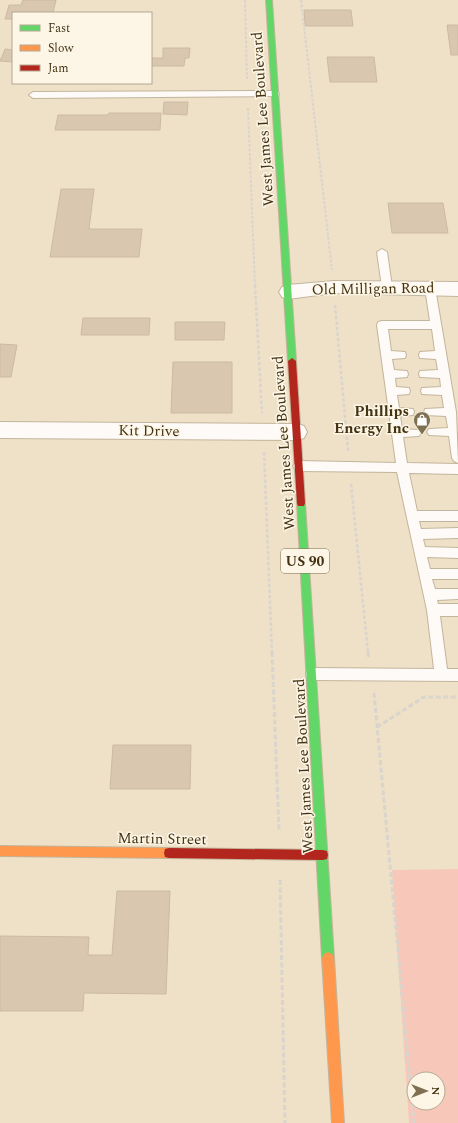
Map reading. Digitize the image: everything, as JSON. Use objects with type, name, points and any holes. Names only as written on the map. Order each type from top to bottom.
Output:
[{"type":"main road","name":"West James Lee Boulevard","points":[[269,0],[312,674],[338,1123]]},
{"type":"main road","name":"Martin Street","points":[[0,851],[323,855]]},
{"type":"street","name":"Old Milligan Road","points":[[288,292],[334,287],[458,289]]},
{"type":"street","name":"Kit Drive","points":[[0,430],[297,432]]},
{"type":"lane","points":[[33,95],[275,94]]},
{"type":"lane","points":[[382,252],[387,287]]},
{"type":"lane","points":[[430,288],[458,458]]},
{"type":"lane","points":[[436,326],[382,325],[402,468],[433,610],[442,675]]},
{"type":"lane","points":[[386,355],[402,355]]},
{"type":"lane","points":[[424,355],[441,355]]},
{"type":"lane","points":[[389,374],[403,374]]},
{"type":"lane","points":[[424,374],[444,374]]},
{"type":"lane","points":[[392,390],[405,391]]},
{"type":"lane","points":[[426,391],[447,391]]},
{"type":"lane","points":[[394,412],[409,412]]},
{"type":"lane","points":[[430,412],[451,412]]},
{"type":"lane","points":[[433,432],[454,432]]},
{"type":"lane","points":[[398,433],[415,433]]},
{"type":"lane","points":[[299,466],[458,469]]},
{"type":"lane","points":[[413,516],[458,516]]},
{"type":"lane","points":[[416,534],[458,533]]},
{"type":"lane","points":[[420,552],[458,553]]},
{"type":"lane","points":[[425,574],[458,574]]},
{"type":"lane","points":[[430,595],[458,594]]},
{"type":"lane","points":[[433,610],[458,610]]},
{"type":"lane","points":[[312,674],[458,675]]},
{"type":"path","points":[[245,0],[253,251],[263,432],[280,855],[286,1123]]},
{"type":"path","points":[[301,0],[334,287],[366,638],[372,674],[414,1123]]},
{"type":"path","points":[[377,727],[424,697],[458,697]]},
{"type":"shaded area","points":[[458,869],[458,1123],[409,1123],[408,1111],[446,1111],[446,1071],[406,1071],[406,1078],[392,870]]},
{"type":"building","points":[[23,0],[56,0],[53,12],[12,12],[12,19],[5,19],[9,5],[21,5]]},
{"type":"building","points":[[304,10],[351,10],[353,26],[305,26]]},
{"type":"building","points":[[447,25],[458,25],[458,55],[451,55]]},
{"type":"building","points":[[163,48],[190,48],[189,58],[185,58],[184,66],[152,66],[152,58],[163,58]]},
{"type":"building","points":[[5,49],[12,50],[12,62],[0,61]]},
{"type":"building","points":[[327,57],[374,57],[377,82],[330,82]]},
{"type":"building","points":[[164,102],[188,102],[187,115],[163,114]]},
{"type":"building","points":[[109,113],[161,113],[160,130],[55,130],[58,115],[108,115]]},
{"type":"building","points":[[61,189],[94,189],[89,229],[142,229],[139,257],[50,257]]},
{"type":"building","points":[[388,203],[443,203],[448,233],[392,233]]},
{"type":"building","points":[[83,318],[150,318],[149,335],[81,335]]},
{"type":"building","points":[[175,322],[225,322],[224,340],[175,340]]},
{"type":"building","points":[[0,344],[17,345],[11,377],[0,377]]},
{"type":"building","points":[[173,362],[232,362],[232,413],[171,413]]},
{"type":"building","points":[[113,745],[191,745],[190,789],[110,789]]},
{"type":"building","points":[[117,891],[170,891],[166,994],[84,993],[83,1011],[0,1011],[0,936],[89,937],[88,955],[112,955]]},
{"type":"traffic: fast","points":[[269,0],[292,361]]},
{"type":"traffic: fast","points":[[301,503],[328,958]]},
{"type":"traffic: slow","points":[[0,851],[169,853]]},
{"type":"traffic: slow","points":[[328,958],[338,1123]]},
{"type":"traffic: jam","points":[[292,361],[301,503]]},
{"type":"traffic: jam","points":[[169,853],[323,855]]},
{"type":"place","name":"Phillips Energy Inc","points":[[422,435]]}]
